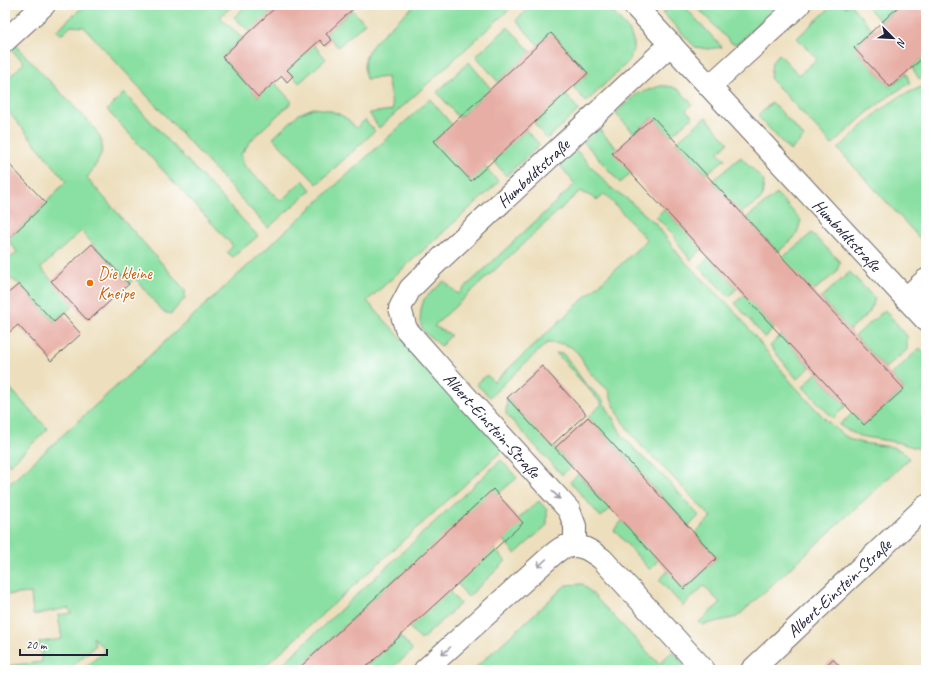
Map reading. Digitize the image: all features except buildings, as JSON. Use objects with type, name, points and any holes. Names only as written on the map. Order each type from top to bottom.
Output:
[{"type":"street","points":[[5,41],[44,5]]},
{"type":"street","name":"Humboldtstraße","points":[[634,5],[926,320]]},
{"type":"street","points":[[710,86],[799,5]]},
{"type":"street","name":"Humboldtstraße","points":[[400,308],[410,289],[433,266],[671,44]]},
{"type":"street","points":[[906,298],[926,280]]},
{"type":"street","name":"Albert-Einstein-Straße","points":[[400,308],[406,329],[569,510],[575,526],[575,546]]},
{"type":"street","name":"Albert-Einstein-Straße","points":[[752,670],[926,506]]},
{"type":"street","points":[[425,670],[550,556],[563,547],[575,546],[588,549],[602,559],[704,670]]},
{"type":"green space","points":[[85,5],[233,5],[220,17],[242,38],[222,57],[258,97],[274,82],[292,102],[254,137],[241,154],[244,165],[281,201],[303,180],[311,190],[268,228],[84,27],[71,26],[64,33],[60,34],[56,31]]},
{"type":"green space","points":[[247,5],[278,5],[250,32],[234,17]]},
{"type":"green space","points":[[415,5],[514,5],[379,128],[369,113],[393,110],[387,77],[366,79],[364,62],[367,54],[378,39]]},
{"type":"green space","points":[[532,5],[606,5],[629,30],[634,43],[628,62],[586,102],[573,87],[588,73],[552,33],[538,45],[516,20]]},
{"type":"green space","points":[[671,5],[683,5],[722,47],[708,49],[695,47],[663,13]]},
{"type":"green space","points":[[695,5],[779,5],[738,43],[734,44],[730,42]]},
{"type":"green space","points":[[833,5],[844,5],[846,7],[851,5],[873,30],[854,48],[890,87],[906,73],[910,83],[869,111],[832,145],[770,78],[772,62],[779,54],[799,75],[817,59],[797,38]]},
{"type":"green space","points":[[866,5],[900,5],[881,22]]},
{"type":"green space","points":[[352,10],[365,23],[338,47],[326,34]]},
{"type":"green space","points":[[508,27],[531,52],[498,82],[476,56]]},
{"type":"green space","points":[[12,42],[93,126],[99,136],[102,143],[101,153],[87,178],[185,290],[185,298],[171,314],[163,312],[135,278],[129,284],[81,231],[41,268],[74,305],[54,322],[19,284],[7,276],[5,278],[5,263],[17,252],[8,239],[46,203],[66,181],[7,110],[5,111],[5,81],[24,63],[8,46]]},
{"type":"green space","points":[[314,45],[326,59],[299,83],[287,70]]},
{"type":"green space","points":[[926,55],[926,75],[919,79],[912,67]]},
{"type":"green space","points":[[469,62],[491,89],[459,118],[437,92]]},
{"type":"green space","points":[[926,84],[926,245],[838,149],[879,111],[899,97]]},
{"type":"green space","points":[[660,86],[675,88],[681,92],[692,104],[686,110],[693,117],[670,136],[653,117],[634,133],[615,113],[637,94]]},
{"type":"green space","points":[[124,93],[258,236],[233,257],[227,252],[233,246],[107,110]]},
{"type":"green space","points":[[565,94],[579,110],[547,139],[534,123]]},
{"type":"green space","points":[[430,99],[452,125],[434,141],[485,167],[499,182],[367,301],[504,449],[261,670],[83,670],[105,650],[93,637],[95,646],[68,670],[5,670],[5,666],[42,662],[39,642],[62,639],[58,615],[72,613],[68,608],[33,615],[31,593],[5,595],[5,488]]},
{"type":"green space","points":[[772,102],[804,137],[790,151],[758,116]]},
{"type":"green space","points":[[313,108],[337,113],[347,119],[356,128],[365,120],[375,131],[317,184],[273,138],[299,114]]},
{"type":"green space","points":[[706,117],[728,143],[718,152],[725,159],[706,174],[676,142]]},
{"type":"green space","points":[[598,128],[617,149],[631,173],[620,183],[584,142]]},
{"type":"green space","points":[[526,130],[540,145],[506,176],[493,160]]},
{"type":"green space","points":[[576,150],[611,188],[626,198],[656,224],[682,259],[727,303],[791,382],[825,419],[842,434],[852,440],[862,443],[892,447],[904,452],[909,459],[737,617],[702,625],[699,622],[720,603],[704,586],[683,606],[659,580],[668,571],[685,588],[717,558],[695,533],[711,517],[632,435],[622,421],[609,391],[589,372],[578,353],[571,347],[564,344],[547,343],[490,397],[476,384],[487,375],[494,382],[647,240],[605,194],[598,200],[580,191],[434,326],[451,335],[441,346],[424,332],[420,322],[421,309],[424,299],[444,281],[458,294],[575,184],[559,164]]},
{"type":"green space","points":[[741,157],[764,181],[762,198],[741,213],[712,181]]},
{"type":"green space","points":[[777,194],[801,220],[796,236],[778,252],[746,218]]},
{"type":"green space","points":[[664,209],[702,249],[691,260],[681,248],[673,234],[656,217]]},
{"type":"green space","points":[[812,233],[840,262],[836,273],[813,291],[782,258]]},
{"type":"green space","points":[[709,257],[737,288],[729,297],[699,267]]},
{"type":"green space","points":[[850,272],[875,299],[869,313],[849,330],[821,298]]},
{"type":"green space","points":[[744,295],[774,328],[765,338],[735,303]]},
{"type":"green space","points":[[885,310],[907,336],[907,350],[885,368],[855,336]]},
{"type":"green space","points":[[781,335],[810,367],[797,379],[770,346]]},
{"type":"green space","points":[[920,348],[926,355],[926,387],[923,390],[926,394],[926,443],[920,449],[900,443],[860,436],[839,425],[853,413],[864,425],[904,389],[891,375]]},
{"type":"green space","points":[[556,353],[563,354],[584,382],[602,399],[622,435],[639,454],[668,481],[699,516],[689,526],[588,417],[602,404]]},
{"type":"green space","points":[[816,373],[846,406],[833,418],[803,387]]},
{"type":"green space","points":[[5,383],[48,429],[10,465],[5,459]]},
{"type":"green space","points":[[507,398],[571,466],[562,475],[506,414]]},
{"type":"green space","points":[[501,460],[517,478],[393,581],[297,670],[276,670]]},
{"type":"green space","points":[[578,474],[610,509],[601,517],[570,482]]},
{"type":"green space","points":[[539,501],[547,510],[547,525],[515,554],[504,540],[519,518]]},
{"type":"green space","points":[[622,521],[658,560],[650,570],[614,530]]},
{"type":"green space","points":[[494,549],[506,561],[468,597],[457,583]]},
{"type":"green space","points":[[583,584],[659,664],[673,651],[688,670],[473,670],[566,585]]},
{"type":"green space","points":[[449,591],[460,604],[421,640],[409,627]]},
{"type":"green space","points":[[400,636],[413,650],[390,670],[363,670]]},
{"type":"place","name":"Die kleine Kneipe","points":[[90,283]]}]
